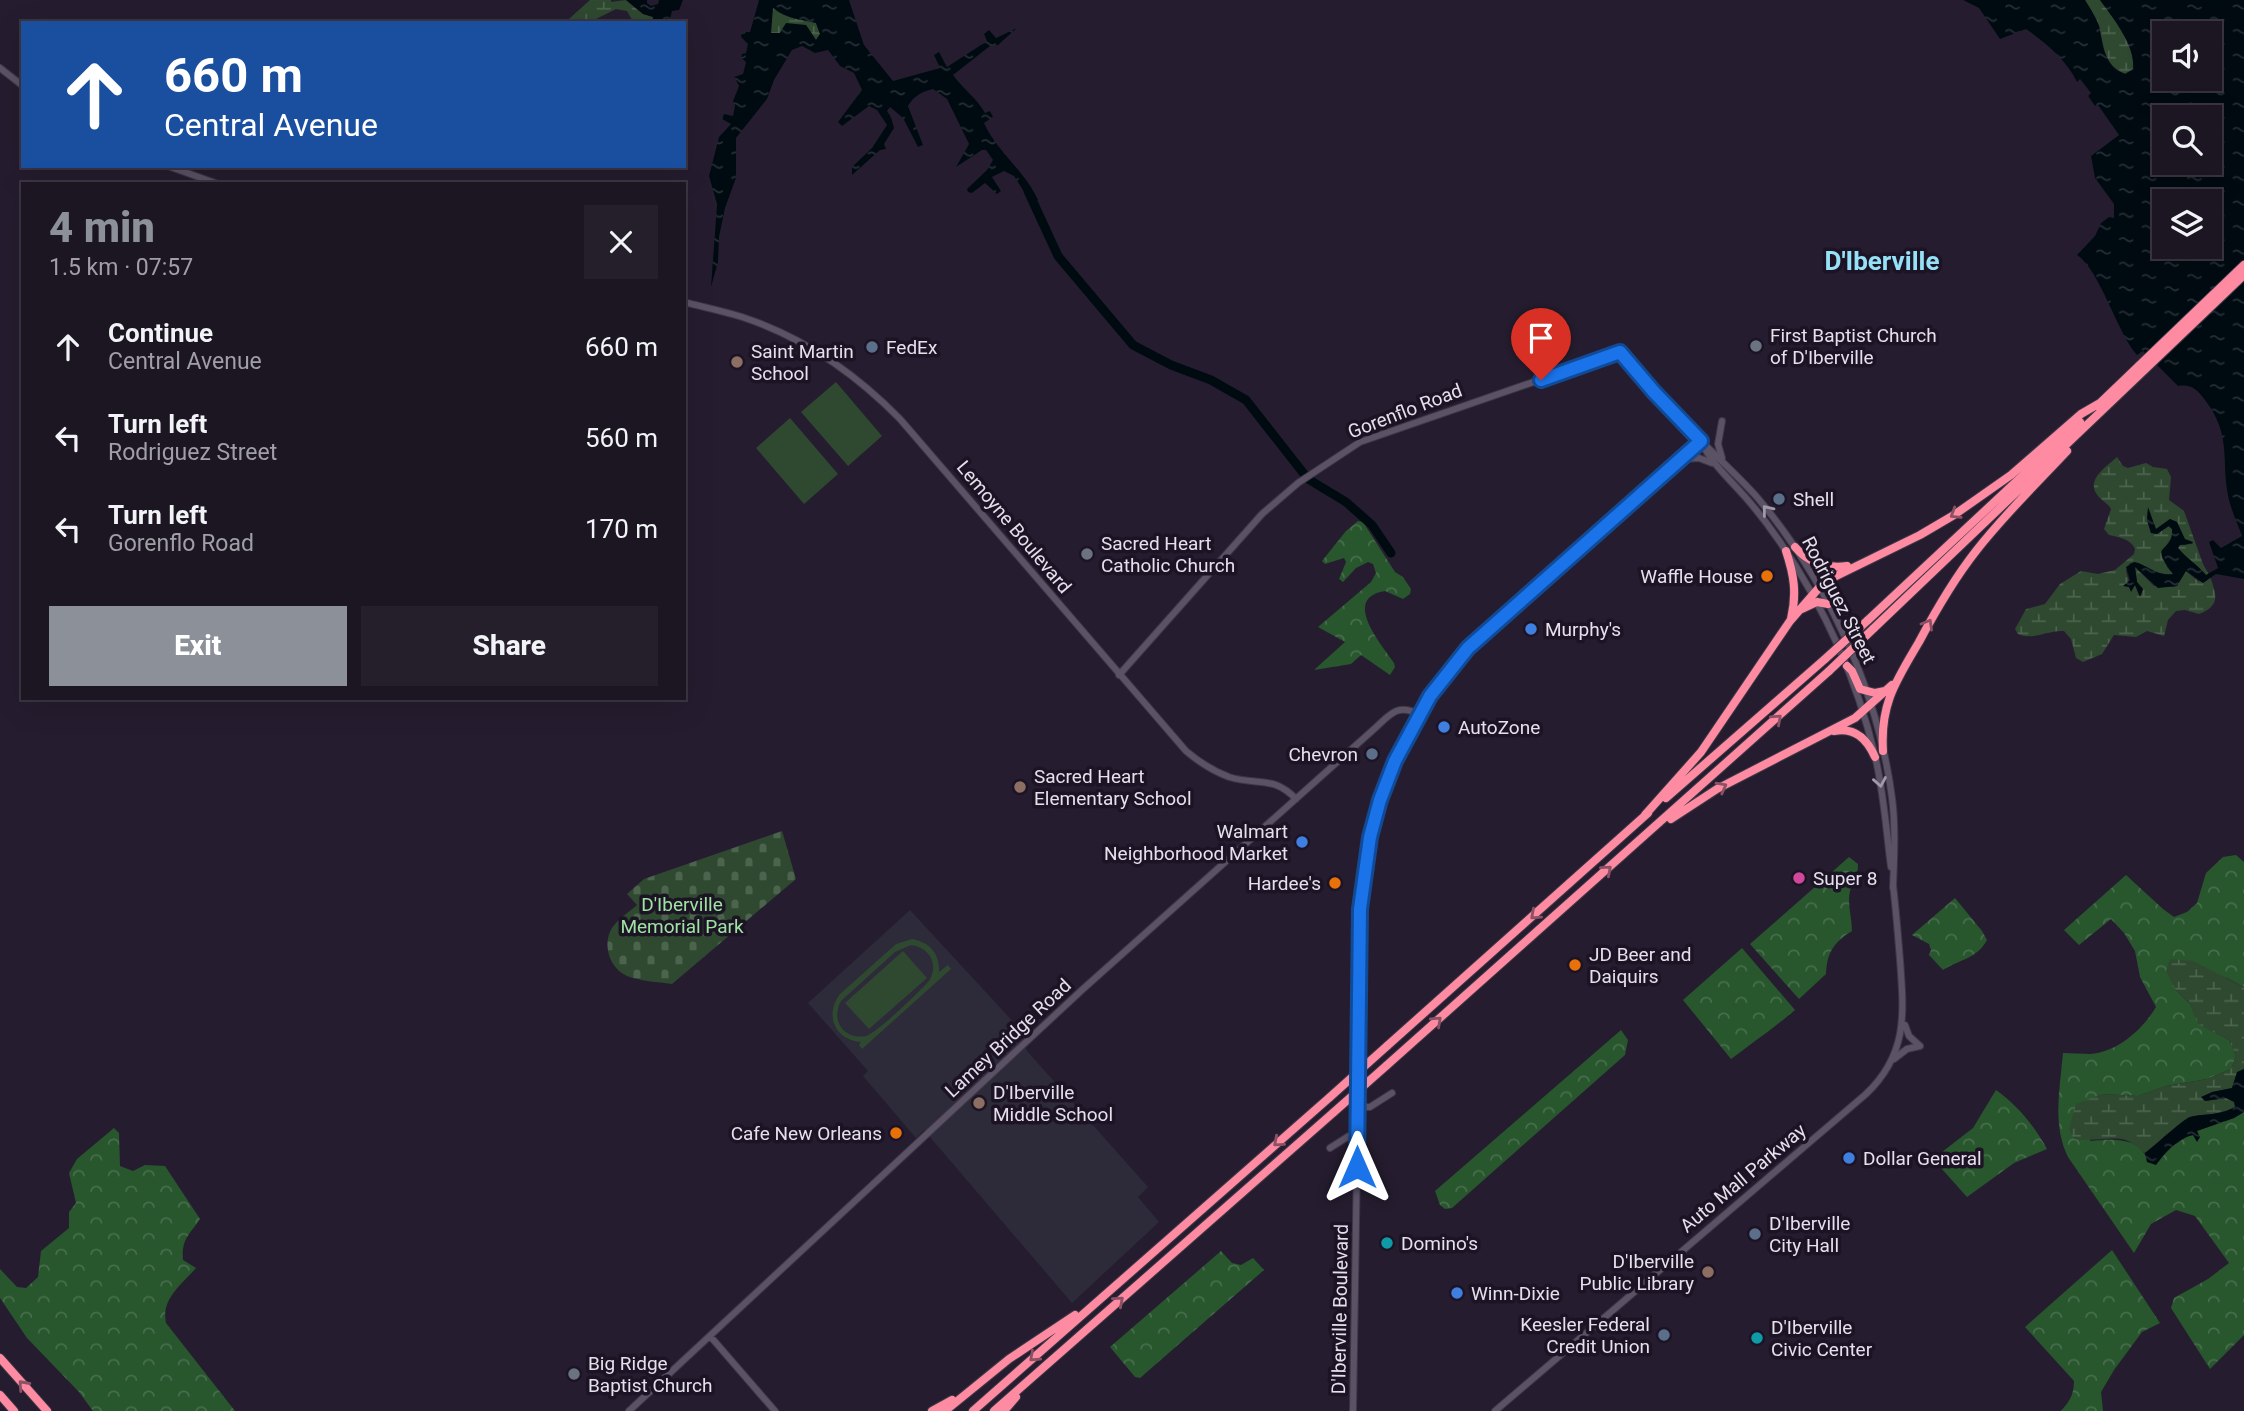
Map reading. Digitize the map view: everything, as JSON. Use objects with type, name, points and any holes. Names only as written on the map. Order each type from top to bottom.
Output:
[{"type":"highway","points":[[994,1411],[1829,671],[2020,484],[2081,414],[2100,402],[2244,265]]},
{"type":"highway","points":[[973,1411],[1645,815],[1825,659],[2092,420],[2244,275]]},
{"type":"highway","points":[[1645,815],[1701,751],[1790,621],[1815,590],[1831,577],[1937,526],[1971,504],[2020,484]]},
{"type":"highway","points":[[1879,754],[1883,718],[1894,683],[1958,576],[1995,528],[2020,484]]},
{"type":"highway","points":[[1796,547],[1804,556],[1820,564],[1838,567],[1854,565]]},
{"type":"highway","points":[[1786,551],[1796,593],[1790,621]]},
{"type":"highway","points":[[1797,613],[1817,602],[1828,604]]},
{"type":"highway","points":[[1847,666],[1853,671],[1860,689],[1867,692],[1886,690]]},
{"type":"highway","points":[[1644,837],[1710,793],[1867,709],[1894,683]]},
{"type":"highway","points":[[1828,732],[1842,729],[1853,731],[1879,754]]},
{"type":"highway","points":[[945,1411],[1009,1359],[1101,1298]]},
{"type":"highway","points":[[0,1358],[47,1411]]},
{"type":"highway","points":[[1004,1411],[1030,1380]]},
{"type":"highway","points":[[932,1411],[969,1390]]},
{"type":"highway","points":[[0,1395],[14,1411]]},
{"type":"main road","points":[[0,68],[21,84]]},
{"type":"main road","points":[[174,168],[212,182]]},
{"type":"main road","name":"Lemoyne Boulevard","points":[[686,303],[743,317],[788,336],[836,363],[861,382],[901,419],[1174,740],[1195,759],[1228,776],[1281,785],[1296,799]]},
{"type":"main road","name":"Gorenflo Road","points":[[1119,675],[1262,514],[1286,492],[1347,449],[1395,429],[1620,352]]},
{"type":"main road","name":"Rodriguez Street","points":[[1620,352],[1701,441],[1706,453],[1756,496],[1796,547],[1815,590],[1817,602],[1867,709],[1893,801],[1894,888],[1903,1015],[1900,1040]]},
{"type":"main road","points":[[1722,421],[1718,444],[1723,467]]},
{"type":"main road","name":"D'Iberville Boulevard","points":[[1353,1411],[1360,909],[1380,800],[1392,768],[1419,714],[1452,666],[1485,632],[1701,441]]},
{"type":"main road","points":[[1680,460],[1706,460],[1723,467]]},
{"type":"main road","name":"Rodriguez Street","points":[[1723,467],[1828,604],[1867,692],[1867,709]]},
{"type":"main road","name":"Lamey Bridge Road","points":[[629,1411],[1075,996],[1391,714],[1399,709],[1414,707],[1430,696]]},
{"type":"main road","points":[[1407,709],[1419,714]]},
{"type":"main road","points":[[1892,1060],[1908,1049],[1920,1046],[1907,1032],[1903,1015]]},
{"type":"main road","name":"Auto Mall Parkway","points":[[1495,1411],[1866,1094],[1881,1078],[1900,1040]]},
{"type":"main road","points":[[1358,1100],[1363,1107],[1370,1107],[1391,1093]]},
{"type":"main road","points":[[1330,1148],[1349,1136],[1357,1144]]},
{"type":"main road","points":[[710,1336],[775,1411]]},
{"type":"shaded area","name":"D'Iberville Middle School","points":[[910,910],[1018,1027],[1027,1051],[1148,1187],[1138,1197],[1159,1222],[1072,1303],[924,1130],[916,1138],[863,1076],[868,1071],[808,1003]]},
{"type":"green space","points":[[590,0],[626,0],[643,14],[654,17],[653,21],[633,21],[627,11],[616,9],[592,21],[569,19]]},
{"type":"green space","points":[[2085,0],[2100,0],[2127,42],[2133,69],[2126,74],[2109,60],[2098,23]]},
{"type":"green space","points":[[772,7],[816,23],[820,34],[816,40],[806,25],[784,26],[780,33],[770,33]]},
{"type":"green space","points":[[836,382],[882,436],[848,466],[801,412]]},
{"type":"green space","points":[[790,418],[838,474],[804,504],[756,448]]},
{"type":"green space","points":[[2117,457],[2123,466],[2128,468],[2146,463],[2167,469],[2171,477],[2169,500],[2184,511],[2209,575],[2178,548],[2180,545],[2186,545],[2177,522],[2170,519],[2156,529],[2148,509],[2147,520],[2151,533],[2157,534],[2168,526],[2172,529],[2172,537],[2163,550],[2167,567],[2173,574],[2151,571],[2137,563],[2130,563],[2126,571],[2129,582],[2124,585],[2131,590],[2135,585],[2141,595],[2143,589],[2137,582],[2135,567],[2154,586],[2175,587],[2186,571],[2198,581],[2205,582],[2210,577],[2215,599],[2211,607],[2199,614],[2185,610],[2176,611],[2168,620],[2164,636],[2147,631],[2136,637],[2114,635],[2102,654],[2083,662],[2076,658],[2071,639],[2064,631],[2024,636],[2018,634],[2015,629],[2026,609],[2045,604],[2060,584],[2081,571],[2098,574],[2115,570],[2134,554],[2135,549],[2131,543],[2109,535],[2104,529],[2111,509],[2099,497],[2094,486],[2098,475]]},
{"type":"green space","points":[[1358,521],[1363,522],[1395,572],[1403,577],[1411,589],[1410,594],[1403,599],[1385,591],[1372,595],[1366,603],[1368,622],[1394,663],[1395,667],[1390,675],[1361,655],[1351,664],[1314,670],[1345,642],[1318,627],[1371,582],[1376,573],[1373,564],[1368,562],[1356,568],[1343,582],[1339,579],[1346,562],[1344,558],[1325,564],[1322,561],[1346,531]]},
{"type":"green space","name":"D'Iberville Memorial Park","points":[[782,831],[796,879],[672,984],[632,978],[621,972],[612,962],[608,948],[609,934],[617,922],[637,905],[627,894],[644,879]]},
{"type":"green space","points":[[2236,855],[2244,862],[2244,987],[2225,977],[2175,989],[2190,1004],[2199,1024],[2229,1040],[2236,1056],[2231,1069],[2207,1079],[2166,1086],[2138,1096],[2102,1094],[2090,1141],[2116,1140],[2132,1143],[2139,1147],[2148,1162],[2188,1136],[2193,1135],[2197,1141],[2196,1131],[2244,1112],[2244,1335],[2210,1369],[2171,1308],[2174,1298],[2208,1279],[2229,1263],[2195,1216],[2176,1210],[2151,1224],[2134,1253],[2068,1157],[2063,1145],[2058,1106],[2063,1053],[2090,1054],[2110,1049],[2137,1031],[2156,1007],[2140,977],[2135,951],[2111,919],[2079,945],[2064,930],[2126,875],[2174,917],[2187,912],[2197,903],[2206,873],[2223,857]]},
{"type":"green space","points":[[1849,857],[1858,864],[1849,896],[1852,931],[1833,948],[1826,974],[1799,999],[1750,944]]},
{"type":"green space","points":[[1955,898],[1987,940],[1973,955],[1943,970],[1929,955],[1929,944],[1912,935]]},
{"type":"green space","points":[[912,939],[924,943],[936,954],[939,972],[948,965],[951,969],[862,1049],[859,1045],[861,1042],[845,1037],[835,1025],[835,1002],[840,994],[896,944]],"holes":[[[911,945],[928,953],[933,963],[929,981],[872,1033],[859,1037],[843,1030],[837,1017],[841,1001],[895,952]]]},
{"type":"green space","points":[[1742,948],[1795,1010],[1731,1059],[1683,1000]]},
{"type":"green space","points":[[903,951],[927,978],[869,1029],[845,1003]]},
{"type":"green space","points":[[2170,959],[2193,961],[2244,987],[2244,1069],[2237,1073],[2232,1088],[2212,1092],[2205,1101],[2226,1098],[2235,1102],[2235,1107],[2186,1119],[2145,1153],[2126,1140],[2074,1139],[2069,1129],[2076,1104],[2102,1094],[2138,1096],[2166,1086],[2207,1079],[2231,1069],[2236,1056],[2229,1040],[2198,1024],[2190,1004],[2175,989],[2166,971]]},
{"type":"green space","points":[[1621,1030],[1628,1040],[1625,1055],[1452,1208],[1445,1209],[1440,1205],[1435,1191]]},
{"type":"green space","points":[[1996,1090],[2024,1116],[2047,1149],[2014,1163],[1967,1197],[1933,1159],[1973,1128]]},
{"type":"green space","points":[[114,1128],[119,1133],[120,1166],[133,1171],[145,1165],[165,1166],[200,1219],[183,1247],[183,1260],[196,1268],[169,1300],[165,1314],[166,1323],[235,1411],[93,1411],[79,1392],[27,1338],[0,1298],[0,1269],[17,1287],[26,1288],[38,1277],[41,1251],[69,1228],[69,1212],[76,1203],[69,1173],[77,1159]]},
{"type":"green space","points":[[2112,1250],[2160,1323],[2142,1332],[2114,1370],[2101,1392],[2103,1411],[2061,1411],[2071,1397],[2074,1381],[2025,1327]]},
{"type":"green space","points":[[1221,1251],[1232,1263],[1241,1265],[1253,1258],[1264,1270],[1140,1378],[1135,1377],[1110,1347]]},
{"type":"water","points":[[626,0],[647,0],[651,6],[658,4],[659,0],[683,0],[679,10],[672,11],[670,21],[652,21],[653,17],[643,14]]},
{"type":"water","points":[[759,0],[849,0],[864,45],[893,81],[940,68],[934,55],[939,52],[947,67],[987,41],[984,34],[989,30],[996,38],[1017,28],[998,45],[990,46],[953,75],[985,113],[990,111],[993,117],[984,123],[1038,200],[1030,201],[1014,176],[1004,171],[992,177],[1001,191],[997,194],[985,183],[972,193],[968,192],[967,189],[987,170],[993,160],[986,150],[982,150],[956,167],[969,144],[947,99],[933,89],[918,95],[908,106],[923,145],[918,147],[903,118],[890,107],[887,111],[894,128],[884,144],[886,149],[880,150],[852,175],[852,167],[872,148],[887,125],[877,110],[869,106],[842,126],[838,122],[862,90],[854,73],[840,66],[828,50],[815,53],[802,46],[792,50],[774,80],[767,99],[736,138],[736,178],[725,208],[719,237],[718,262],[711,287],[717,204],[709,176],[719,137],[731,124],[722,119],[724,114],[733,116],[733,101],[739,86],[734,77],[743,74],[746,62],[741,58],[742,54],[746,53],[748,44],[741,37],[742,32],[750,32]],"holes":[[[773,8],[793,18],[816,23],[820,34],[816,40],[806,25],[786,23],[780,33],[771,33]]]},
{"type":"water","points":[[1963,0],[2085,0],[2098,23],[2108,60],[2125,74],[2133,69],[2131,51],[2100,0],[2244,0],[2244,579],[2216,574],[2203,583],[2186,571],[2177,586],[2158,588],[2135,567],[2137,582],[2143,589],[2140,597],[2135,585],[2131,592],[2129,587],[2123,586],[2130,580],[2126,567],[2134,562],[2162,574],[2173,574],[2162,556],[2172,529],[2169,526],[2157,534],[2151,533],[2147,520],[2148,507],[2156,529],[2170,519],[2177,522],[2185,539],[2193,542],[2178,548],[2206,575],[2218,568],[2209,542],[2213,540],[2221,548],[2242,536],[2229,500],[2223,438],[2214,413],[2197,391],[2191,387],[2178,386],[2143,351],[2137,355],[2122,332],[2101,287],[2077,255],[2095,236],[2101,223],[2109,217],[2114,218],[2114,204],[2095,178],[2091,156],[2119,135],[2098,105],[2095,106],[2088,96],[2091,93],[2080,79],[2077,82],[2068,67],[2048,46],[2026,29],[2000,39],[1979,8]]},
{"type":"water","points":[[2244,1069],[2244,1112],[2197,1131],[2200,1137],[2197,1142],[2193,1135],[2182,1139],[2156,1165],[2147,1162],[2145,1153],[2190,1117],[2223,1112],[2235,1107],[2234,1102],[2226,1098],[2205,1101],[2201,1097],[2232,1088],[2237,1072]]},
{"type":"waterway","points":[[1028,191],[1058,256],[1133,345],[1171,365],[1211,380],[1246,400],[1308,479],[1346,502],[1372,525],[1391,553]]},
{"type":"place","name":"First Baptist Church of D'Iberville","points":[[1756,346]]},
{"type":"place","name":"FedEx","points":[[872,347]]},
{"type":"place","name":"Saint Martin School","points":[[737,362]]},
{"type":"place","name":"Shell","points":[[1779,499]]},
{"type":"place","name":"Sacred Heart Catholic Church","points":[[1087,554]]},
{"type":"place","name":"Waffle House","points":[[1767,576]]},
{"type":"place","name":"Murphy's","points":[[1531,629]]},
{"type":"place","name":"AutoZone","points":[[1444,727]]},
{"type":"place","name":"Chevron","points":[[1372,754]]},
{"type":"place","name":"Sacred Heart Elementary School","points":[[1020,787]]},
{"type":"place","name":"Walmart Neighborhood Market","points":[[1302,842]]},
{"type":"place","name":"Super 8","points":[[1799,878]]},
{"type":"place","name":"Hardee's","points":[[1335,883]]},
{"type":"place","name":"JD Beer and Daiquirs","points":[[1575,965]]},
{"type":"place","name":"D'Iberville Middle School","points":[[979,1103]]},
{"type":"place","name":"Cafe New Orleans","points":[[896,1133]]},
{"type":"place","name":"Dollar General","points":[[1849,1158]]},
{"type":"place","name":"D'Iberville City Hall","points":[[1755,1234]]},
{"type":"place","name":"Domino's","points":[[1387,1243]]},
{"type":"place","name":"D'Iberville Public Library","points":[[1708,1272]]},
{"type":"place","name":"Winn-Dixie","points":[[1457,1293]]},
{"type":"place","name":"Keesler Federal Credit Union","points":[[1664,1335]]},
{"type":"place","name":"D'Iberville Civic Center","points":[[1757,1338]]},
{"type":"place","name":"Big Ridge Baptist Church","points":[[574,1374]]},
{"type":"district","name":"D'Iberville","points":[[1882,261]]},
{"type":"route","points":[[1357,1167],[1360,909],[1370,837],[1395,761],[1430,696],[1468,648],[1701,441],[1620,352],[1541,380]]}]
